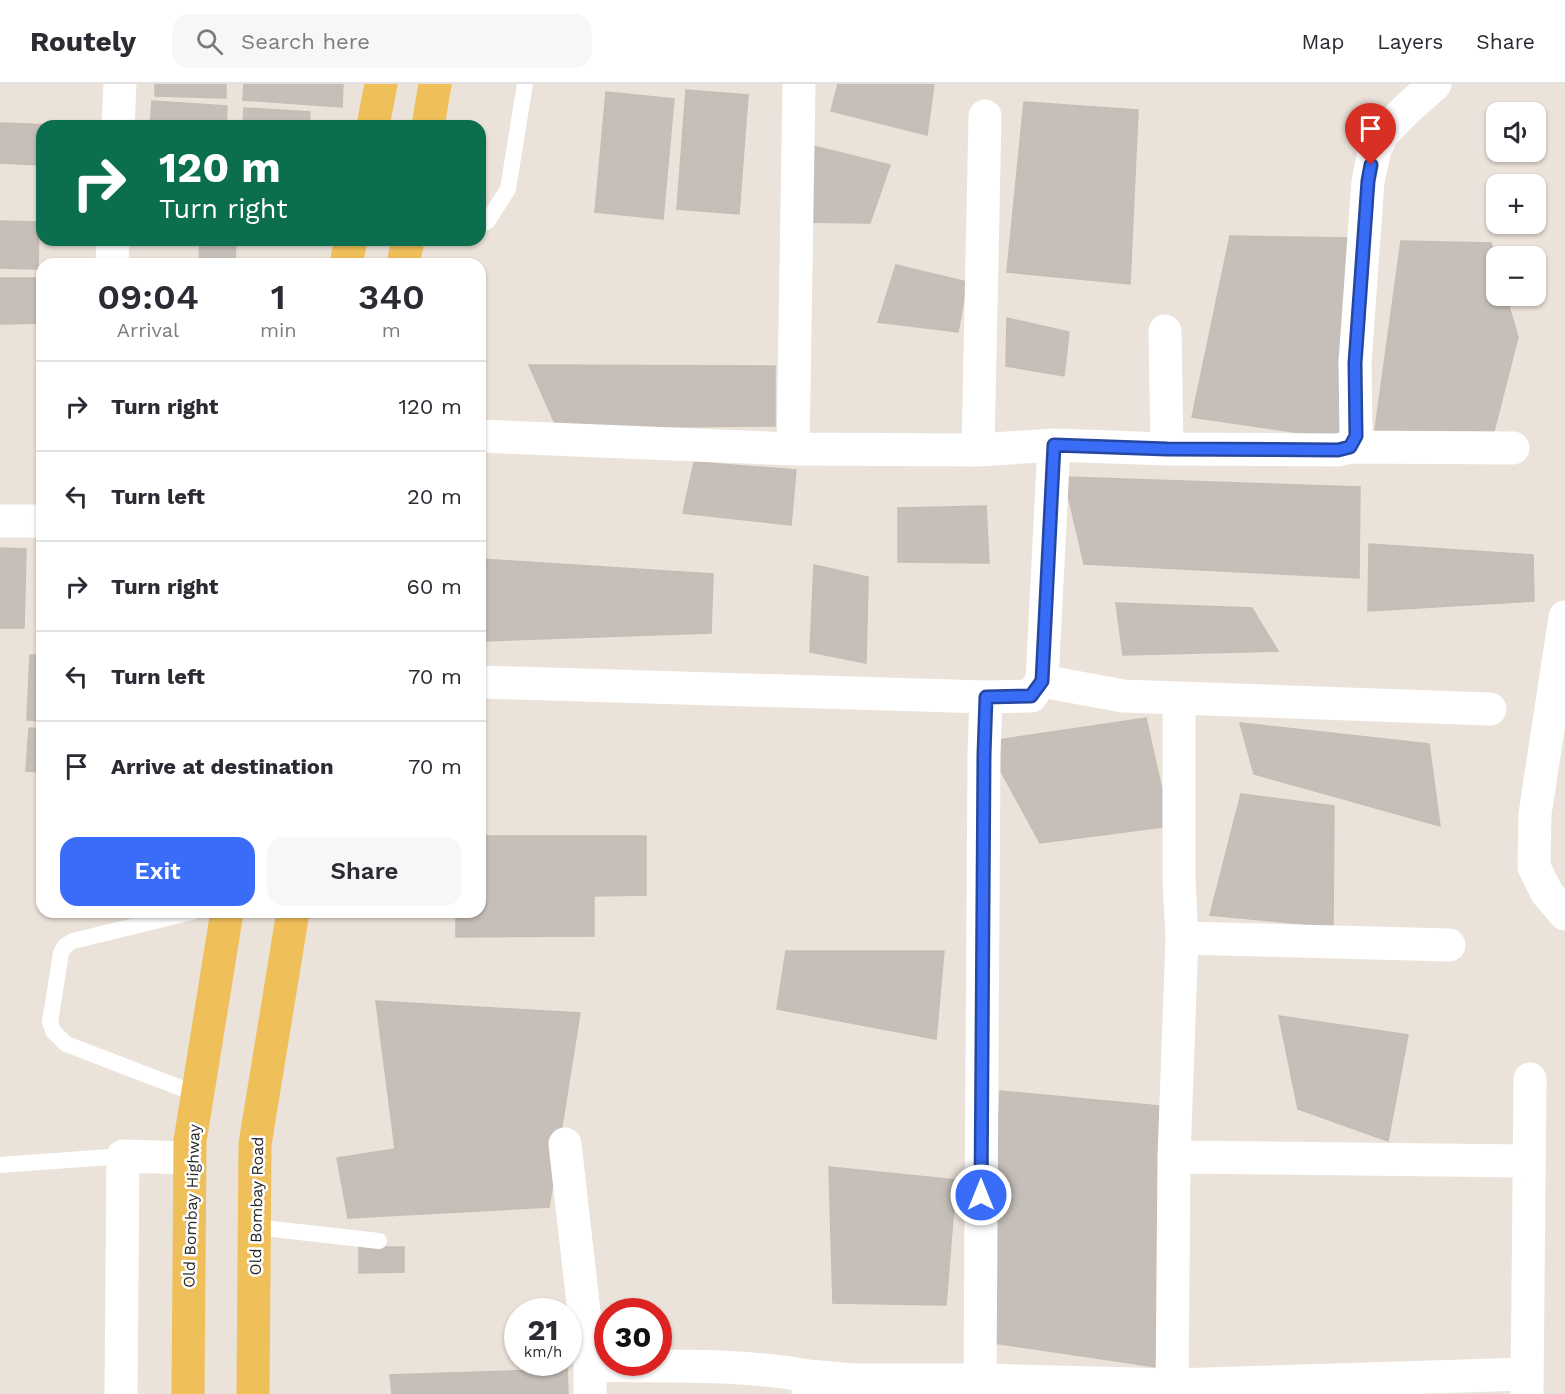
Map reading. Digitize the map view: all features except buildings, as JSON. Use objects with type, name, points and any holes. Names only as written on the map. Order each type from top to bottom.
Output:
[{"type":"main road","points":[[374,120],[381,84]]},
{"type":"main road","points":[[429,120],[435,84]]},
{"type":"main road","name":"Old Bombay Highway","points":[[188,1394],[190,1141],[226,918]]},
{"type":"main road","name":"Old Bombay Road","points":[[253,1394],[255,1144],[292,918]]},
{"type":"street","points":[[118,120],[120,84]]},
{"type":"street","points":[[793,449],[799,84]]},
{"type":"street","points":[[1350,447],[1356,436],[1357,340],[1368,181],[1375,149],[1384,132],[1435,84]]},
{"type":"street","points":[[978,450],[985,116]]},
{"type":"street","points":[[1165,331],[1167,449]]},
{"type":"street","points":[[486,436],[793,449],[978,450],[1054,445],[1167,449],[1513,448]]},
{"type":"street","points":[[486,682],[986,697],[1031,696],[1042,681],[1054,445]]},
{"type":"street","points":[[0,521],[36,521]]},
{"type":"street","points":[[1565,617],[1535,814],[1534,867],[1547,893],[1565,914]]},
{"type":"street","points":[[1042,681],[1123,696],[1490,709]]},
{"type":"street","points":[[980,1380],[986,697]]},
{"type":"street","points":[[1172,1390],[1174,1157],[1182,938],[1179,881],[1179,698]]},
{"type":"street","points":[[1182,938],[1449,945]]},
{"type":"street","points":[[565,1144],[590,1380],[712,1367],[783,1372],[808,1385],[854,1380],[980,1380],[1172,1390],[1527,1384],[1530,1078]]},
{"type":"street","points":[[121,1394],[123,1156],[189,1158]]},
{"type":"street","points":[[1174,1157],[1529,1161]]},
{"type":"lane","points":[[486,222],[508,189],[525,84]]},
{"type":"lane","points":[[167,918],[73,941],[65,946],[58,963],[50,1022],[53,1031],[66,1044],[197,1094]]},
{"type":"lane","points":[[0,1165],[123,1156]]},
{"type":"lane","points":[[254,1227],[379,1241]]},
{"type":"route","points":[[981,1195],[986,697],[1031,696],[1042,681],[1054,445],[1167,449],[1338,450],[1350,447],[1356,436],[1355,363],[1371,165]]}]
